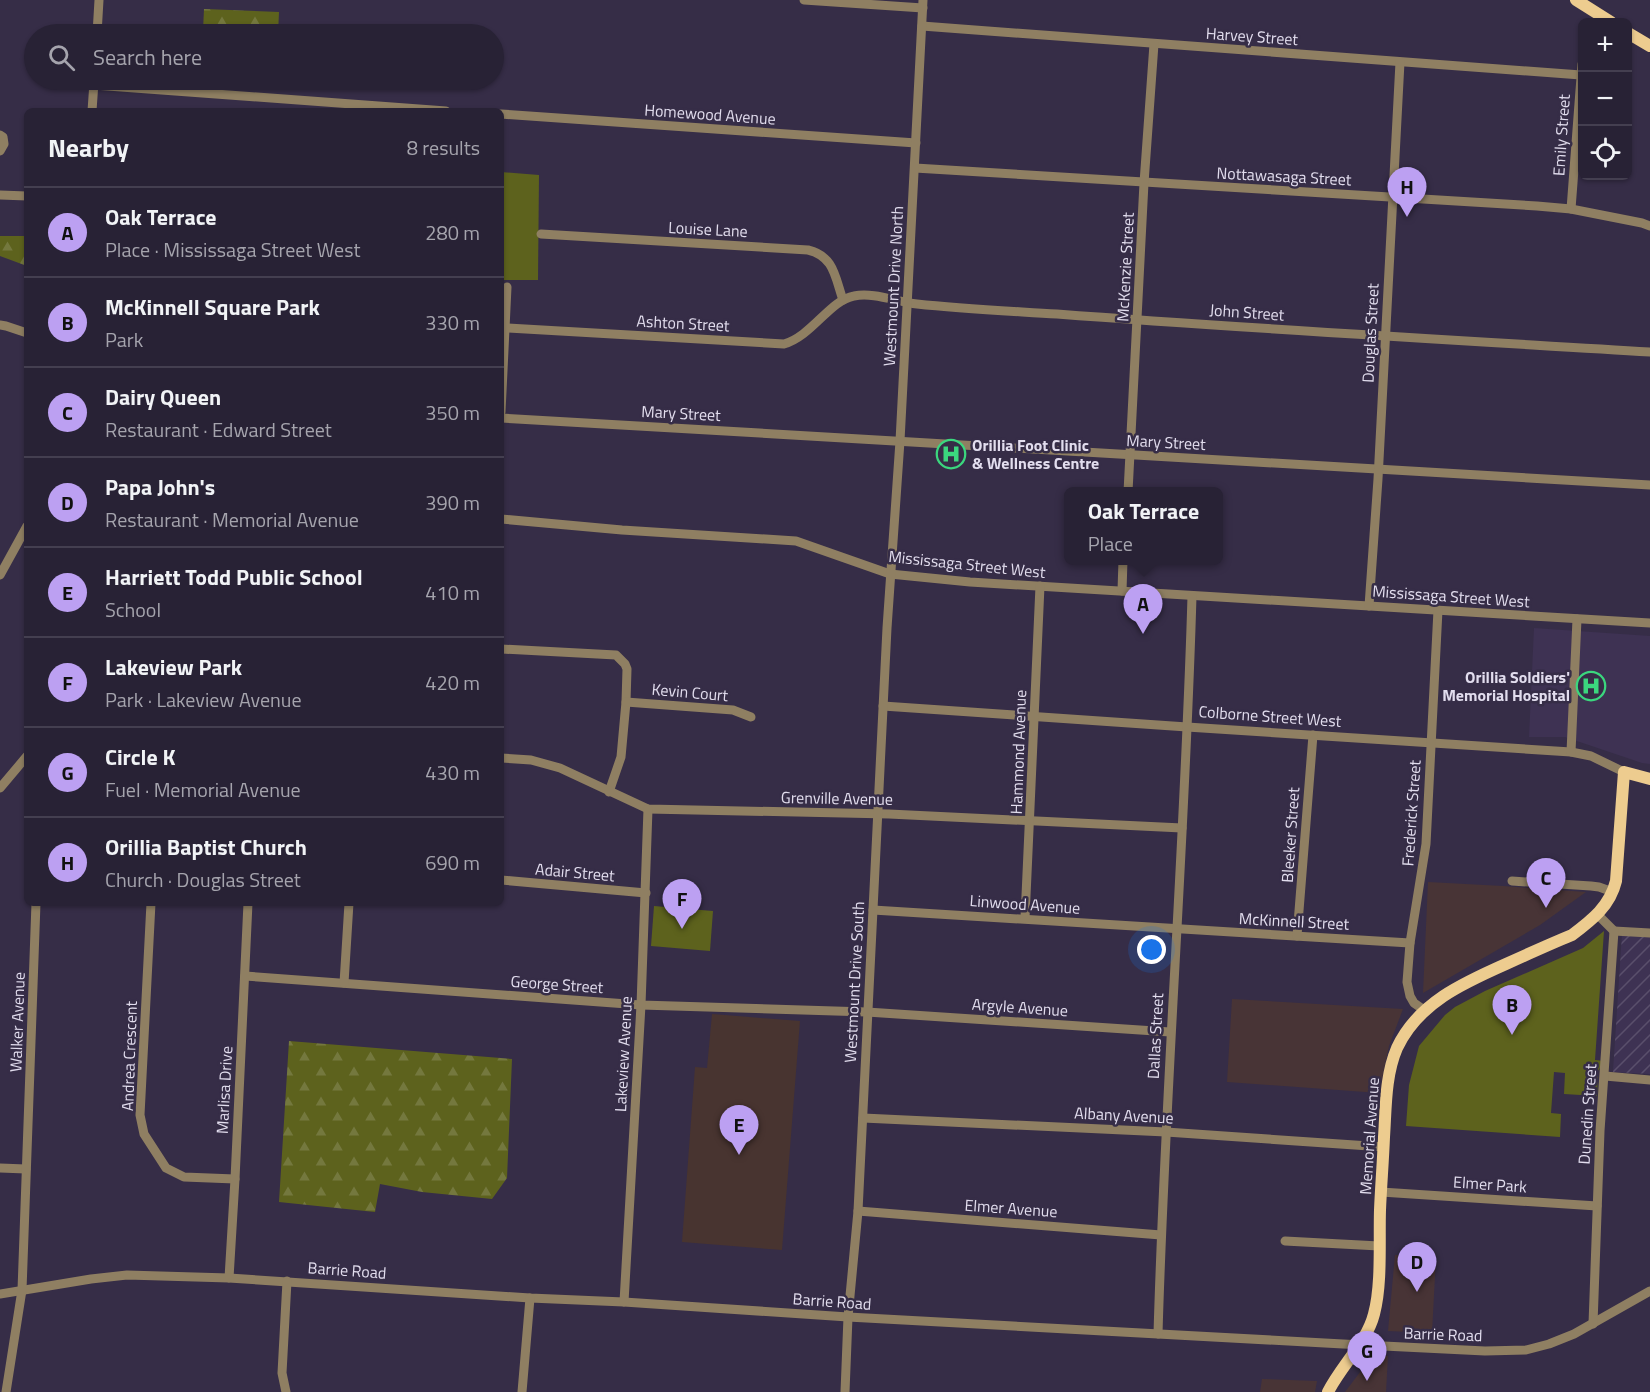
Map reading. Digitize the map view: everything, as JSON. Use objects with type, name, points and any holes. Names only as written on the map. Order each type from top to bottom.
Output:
[{"type":"main road","points":[[1576,0],[1605,18]]},
{"type":"main road","points":[[1632,35],[1650,46]]},
{"type":"main road","name":"Colborne Street West","points":[[1624,772],[1650,779]]},
{"type":"main road","name":"Memorial Avenue","points":[[1328,1392],[1372,1323],[1375,1312],[1378,1294],[1387,1087],[1398,1047],[1409,1027],[1440,997],[1472,979],[1572,935],[1605,906],[1616,881],[1624,772]]},
{"type":"street","points":[[98,24],[99,0]]},
{"type":"street","points":[[804,0],[923,4]]},
{"type":"street","name":"Westmount Drive North","points":[[890,574],[900,441],[923,4]]},
{"type":"street","name":"Harvey Street","points":[[922,26],[1578,75]]},
{"type":"street","name":"McKenzie Street","points":[[1128,487],[1144,183],[1154,44]]},
{"type":"street","name":"Douglas Street","points":[[1369,606],[1400,62]]},
{"type":"street","points":[[92,108],[93,90]]},
{"type":"street","points":[[191,90],[410,108]]},
{"type":"street","name":"Homewood Avenue","points":[[504,114],[916,143]]},
{"type":"street","name":"Emily Street","points":[[1571,209],[1578,115]]},
{"type":"street","points":[[0,135],[3,137],[4,144],[0,151]]},
{"type":"street","name":"Nottawasaga Street","points":[[915,168],[1571,209],[1650,226]]},
{"type":"street","points":[[0,195],[24,196]]},
{"type":"street","name":"Louise Lane","points":[[541,234],[808,250],[817,252],[830,262],[843,300]]},
{"type":"street","points":[[504,362],[507,287]]},
{"type":"street","name":"John Street","points":[[843,300],[854,296],[868,296],[907,302],[1137,320],[1650,352]]},
{"type":"street","name":"Ashton Street","points":[[506,328],[784,344],[795,341],[843,300]]},
{"type":"street","points":[[0,325],[24,332]]},
{"type":"street","name":"Mary Street","points":[[504,418],[1650,486]]},
{"type":"street","name":"Mississaga Street West","points":[[504,519],[622,530],[796,541],[890,574],[1192,596],[1650,623]]},
{"type":"street","points":[[0,574],[24,531]]},
{"type":"street","points":[[1122,591],[1124,565]]},
{"type":"street","name":"Westmount Drive South","points":[[845,1392],[848,1317],[858,1211],[890,574]]},
{"type":"street","name":"Hammond Avenue","points":[[1025,918],[1040,586]]},
{"type":"street","name":"Dallas Street","points":[[1158,1334],[1170,1032],[1192,596]]},
{"type":"street","name":"Frederick Street","points":[[1425,1010],[1414,1003],[1407,982],[1410,943],[1426,844],[1438,610]]},
{"type":"street","points":[[1571,752],[1577,619]]},
{"type":"street","points":[[504,649],[616,655],[625,664],[627,669],[626,702],[621,757],[609,792]]},
{"type":"street","name":"Kevin Court","points":[[626,702],[733,710],[751,717]]},
{"type":"street","name":"Colborne Street West","points":[[883,706],[1571,752],[1591,756],[1624,772]]},
{"type":"street","name":"Bleeker Street","points":[[1298,936],[1312,735]]},
{"type":"street","name":"Grenville Avenue","points":[[504,758],[546,763],[648,809],[878,813],[1182,828]]},
{"type":"street","points":[[0,788],[24,764]]},
{"type":"street","name":"Lakeview Avenue","points":[[624,1302],[641,1005],[648,809]]},
{"type":"street","name":"Adair Street","points":[[504,880],[646,893]]},
{"type":"street","points":[[1512,881],[1591,886],[1613,892]]},
{"type":"street","name":"Walker Avenue","points":[[6,1392],[22,1290],[36,906]]},
{"type":"street","name":"Andrea Crescent","points":[[151,906],[140,1115],[144,1134],[165,1168],[184,1177],[235,1179]]},
{"type":"street","name":"Marlisa Drive","points":[[229,1278],[248,906]]},
{"type":"street","points":[[344,983],[349,906]]},
{"type":"street","name":"Linwood Avenue","points":[[873,910],[1176,929]]},
{"type":"street","points":[[1597,914],[1614,931],[1650,933]]},
{"type":"street","name":"McKinnell Street","points":[[1176,929],[1410,943]]},
{"type":"street","name":"Dunedin Street","points":[[1593,1324],[1597,1206],[1614,931]]},
{"type":"street","name":"George Street","points":[[244,976],[641,1005],[867,1012]]},
{"type":"street","name":"Argyle Avenue","points":[[867,1012],[1170,1032]]},
{"type":"street","points":[[1605,1076],[1650,1080]]},
{"type":"street","name":"Albany Avenue","points":[[863,1118],[1166,1132],[1384,1147]]},
{"type":"street","points":[[0,1168],[26,1169]]},
{"type":"street","name":"Elmer Park","points":[[1381,1192],[1597,1206]]},
{"type":"street","name":"Elmer Avenue","points":[[858,1211],[1161,1234]]},
{"type":"street","points":[[1285,1241],[1379,1246]]},
{"type":"street","name":"Barrie Road","points":[[0,1294],[127,1275],[229,1278],[848,1317],[1358,1345],[1526,1350],[1549,1344],[1593,1324],[1650,1291]]},
{"type":"street","points":[[286,1392],[282,1372],[287,1281]]},
{"type":"street","points":[[522,1392],[530,1298]]},
{"type":"shaded area","name":"Orillia Soldiers' Memorial Hospital","points":[[1534,628],[1650,636],[1650,764],[1565,737],[1529,737]]},
{"type":"shaded area","points":[[1428,882],[1586,892],[1540,925],[1423,993]]},
{"type":"shaded area","points":[[1622,934],[1650,936],[1650,1074],[1613,1072]]},
{"type":"shaded area","points":[[1232,999],[1403,1009],[1389,1046],[1379,1093],[1227,1082]]},
{"type":"shaded area","points":[[712,1014],[800,1021],[782,1250],[682,1242],[695,1067],[707,1068]]},
{"type":"shaded area","points":[[1395,1255],[1436,1257],[1432,1333],[1388,1331]]},
{"type":"shaded area","points":[[1373,1355],[1388,1356],[1386,1392],[1345,1392]]},
{"type":"shaded area","points":[[1262,1379],[1317,1381],[1315,1392],[1260,1392]]},
{"type":"green space","points":[[204,9],[279,12],[278,24],[203,24]]},
{"type":"green space","points":[[504,172],[539,175],[538,280],[504,280]]},
{"type":"green space","points":[[0,236],[24,236],[24,265],[0,256]]},
{"type":"green space","points":[[654,906],[713,911],[710,951],[651,946]]},
{"type":"green space","points":[[1604,931],[1595,1060],[1604,1061],[1598,1071],[1597,1096],[1564,1094],[1565,1073],[1554,1072],[1551,1113],[1561,1114],[1560,1137],[1406,1126],[1409,1085],[1419,1046],[1445,1015],[1485,991],[1583,948]]},
{"type":"green space","points":[[289,1041],[512,1059],[507,1178],[492,1199],[422,1192],[380,1184],[375,1212],[279,1202]]},
{"type":"place","name":"Orillia Baptist Church","points":[[1407,217]]},
{"type":"place","name":"Orillia Foot Clinic & Wellness Centre","points":[[951,454]]},
{"type":"place","name":"Oak Terrace","points":[[1143,634]]},
{"type":"place","name":"Orillia Soldiers' Memorial Hospital","points":[[1591,686]]},
{"type":"place","name":"Dairy Queen","points":[[1546,908]]},
{"type":"place","name":"Lakeview Park","points":[[682,929]]},
{"type":"place","name":"McKinnell Square Park","points":[[1512,1035]]},
{"type":"place","name":"Harriett Todd Public School","points":[[739,1155]]},
{"type":"place","name":"Papa John's","points":[[1417,1292]]},
{"type":"place","name":"Circle K","points":[[1367,1381]]}]
